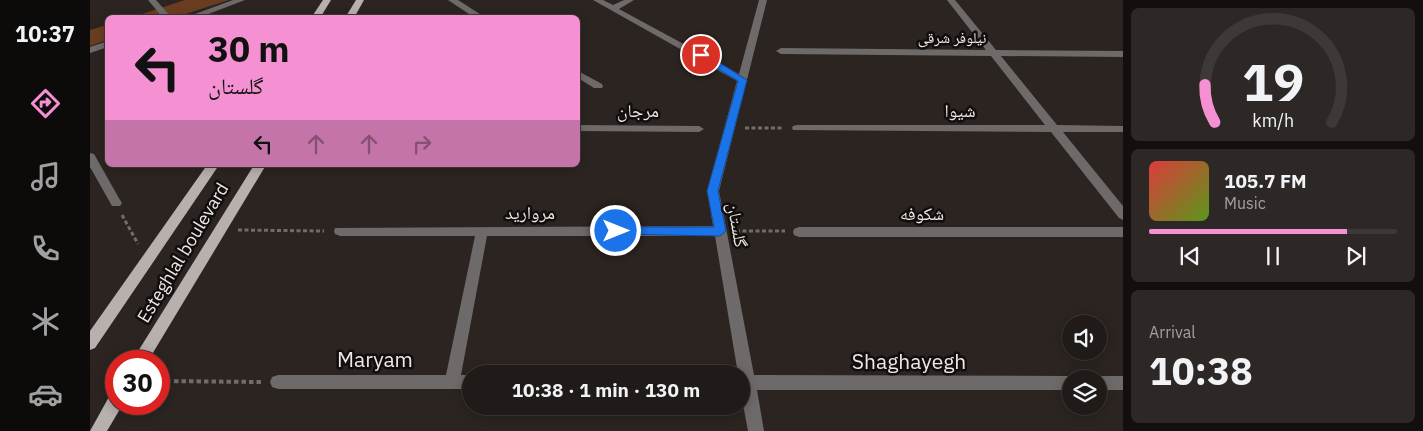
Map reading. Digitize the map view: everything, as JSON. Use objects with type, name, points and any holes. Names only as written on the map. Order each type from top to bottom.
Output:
[{"type":"main road","points":[[317,15],[327,0]]},
{"type":"main road","points":[[352,15],[360,0]]},
{"type":"main road","name":"Esteghlal boulevard","points":[[90,343],[212,167]]},
{"type":"main road","name":"Esteghlal boulevard","points":[[147,350],[259,167]]},
{"type":"main road","points":[[98,431],[108,415]]},
{"type":"street","points":[[152,0],[165,15]]},
{"type":"street","points":[[197,15],[241,0]]},
{"type":"street","points":[[452,0],[477,15]]},
{"type":"street","points":[[597,0],[718,65],[742,80]]},
{"type":"street","points":[[614,8],[630,0]]},
{"type":"street","name":"گلستان","points":[[741,365],[713,191],[763,0]]},
{"type":"street","points":[[951,0],[1123,216]]},
{"type":"street","points":[[90,50],[105,45]]},
{"type":"street","name":"نیلوفر شرقی","points":[[781,50],[1123,54]]},
{"type":"street","points":[[580,75],[598,86],[580,86]]},
{"type":"street","name":"مرجان","points":[[580,128],[699,129]]},
{"type":"street","name":"شیوا","points":[[797,128],[1123,129]]},
{"type":"street","points":[[90,157],[116,203]]},
{"type":"street","name":"مروارید","points":[[340,231],[720,231]]},
{"type":"street","points":[[452,382],[482,231]]},
{"type":"street","name":"شکوفه","points":[[799,232],[1123,232]]},
{"type":"street","name":"Maryam","points":[[278,382],[462,382]]},
{"type":"street","name":"Shaghayegh","points":[[750,382],[1062,383]]},
{"type":"street","points":[[1107,383],[1123,383]]},
{"type":"street","name":"گلستان","points":[[750,406],[756,431]]},
{"type":"path","points":[[729,128],[797,128]]},
{"type":"path","points":[[116,203],[147,260]]},
{"type":"path","points":[[220,230],[340,231]]},
{"type":"path","points":[[720,231],[799,232]]},
{"type":"path","points":[[170,381],[278,382]]},
{"type":"shaded area","points":[[185,0],[229,0],[182,15],[139,15]]},
{"type":"shaded area","points":[[105,26],[105,41],[90,46],[90,30]]},
{"type":"route","points":[[616,231],[720,231],[713,191],[742,80],[701,55]]}]
